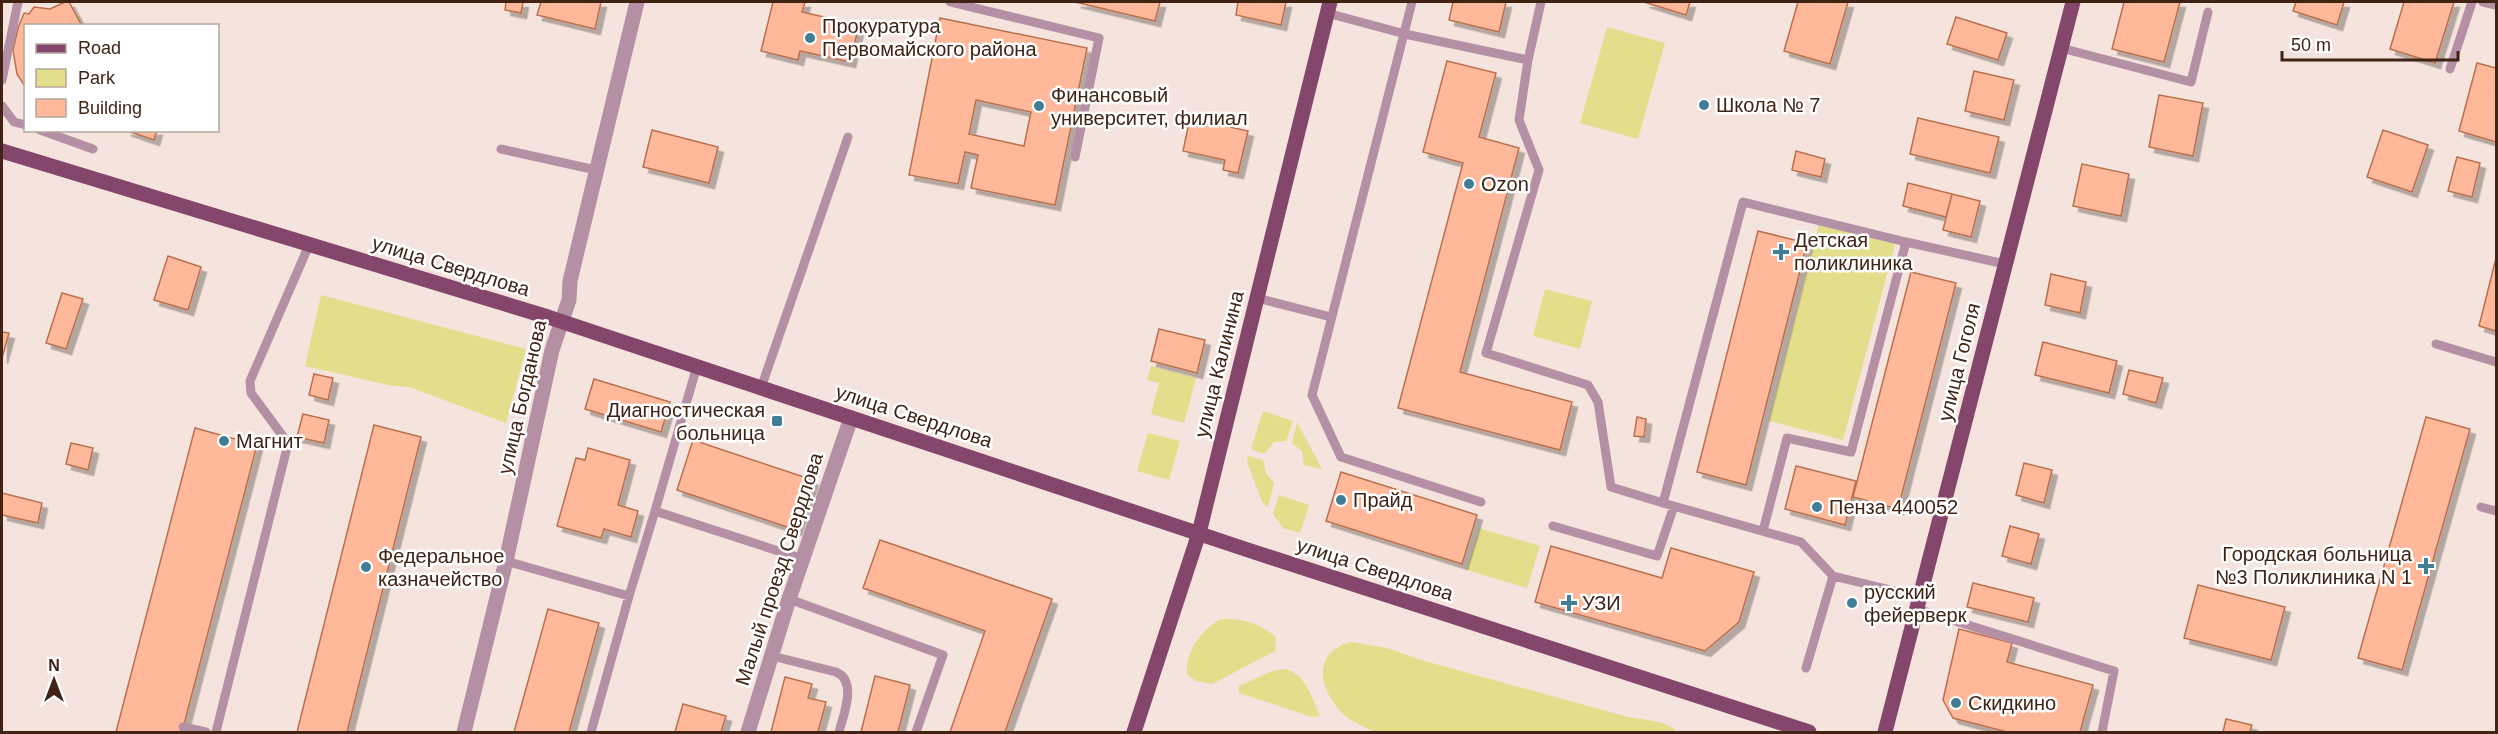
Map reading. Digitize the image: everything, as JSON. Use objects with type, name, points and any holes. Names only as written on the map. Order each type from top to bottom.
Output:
[{"type":"main road","name":"улица Гоголя","points":[[1885,732],[2073,2]]},
{"type":"main road","name":"улица Калинина","points":[[1134,732],[1199,533],[1328,7]]},
{"type":"main road","name":"улица Свердлова","points":[[2,151],[560,321],[1809,732]]},
{"type":"street","name":"улица Богданова","points":[[464,732],[506,561],[552,350],[569,300],[570,281],[637,2]]},
{"type":"street","name":"Малый проезд Свердлова","points":[[748,732],[789,599],[851,418]]},
{"type":"lane","points":[[2,80],[18,2]]},
{"type":"lane","points":[[951,2],[1099,38],[1075,157]]},
{"type":"lane","points":[[1412,2],[1312,395],[1341,457],[1481,502]]},
{"type":"lane","points":[[1540,2],[1519,120],[1539,170],[1486,353],[1588,385],[1598,402],[1611,487],[1801,542],[1833,576],[2114,670],[2102,732]]},
{"type":"lane","points":[[2450,69],[2472,2]]},
{"type":"lane","points":[[2483,2],[2496,5]]},
{"type":"lane","points":[[1328,7],[1405,34],[1528,60]]},
{"type":"lane","points":[[2061,48],[2191,82],[2208,12]]},
{"type":"lane","points":[[2,106],[14,122],[24,125]]},
{"type":"lane","points":[[46,132],[93,148]]},
{"type":"lane","points":[[761,388],[848,137]]},
{"type":"lane","points":[[501,149],[596,170]]},
{"type":"lane","points":[[1663,503],[1743,202],[2005,264]]},
{"type":"lane","points":[[1763,531],[1787,438],[1851,452],[1906,242]]},
{"type":"lane","points":[[216,732],[287,448],[285,439],[251,393],[250,381],[309,245]]},
{"type":"lane","points":[[1257,298],[1331,317]]},
{"type":"lane","points":[[2436,344],[2496,362]]},
{"type":"lane","points":[[591,732],[697,366]]},
{"type":"lane","points":[[1553,526],[1657,556],[1674,506]]},
{"type":"lane","points":[[2481,507],[2496,511]]},
{"type":"lane","points":[[655,511],[803,560]]},
{"type":"lane","points":[[506,561],[532,571],[629,596]]},
{"type":"lane","points":[[1806,668],[1833,576]]},
{"type":"lane","points":[[789,599],[943,655],[916,732]]},
{"type":"lane","points":[[772,656],[836,672],[844,677],[848,688],[839,732]]},
{"type":"lane","points":[[183,727],[206,732]]},
{"type":"green space","points":[[1607,27],[1665,43],[1638,139],[1580,123]]},
{"type":"green space","points":[[1819,224],[1895,244],[1843,440],[1769,421]]},
{"type":"green space","points":[[1545,289],[1592,301],[1580,349],[1533,336]]},
{"type":"green space","points":[[321,295],[526,349],[506,423],[409,387],[393,386],[305,366]]},
{"type":"green space","points":[[1151,366],[1196,378],[1184,423],[1151,414],[1159,383],[1147,380]]},
{"type":"green space","points":[[1263,411],[1293,421],[1286,441],[1274,442],[1264,454],[1251,449]]},
{"type":"green space","points":[[1297,422],[1322,469],[1304,465],[1302,451],[1292,443]]},
{"type":"green space","points":[[1148,433],[1180,441],[1169,480],[1137,471]]},
{"type":"green space","points":[[1248,456],[1263,460],[1266,473],[1274,483],[1268,507],[1262,502],[1247,462]]},
{"type":"green space","points":[[1279,495],[1309,505],[1300,533],[1283,528],[1273,514]]},
{"type":"green space","points":[[1479,528],[1540,546],[1527,588],[1467,570]]},
{"type":"green space","points":[[1221,619],[1236,619],[1264,628],[1276,637],[1275,651],[1212,684],[1196,681],[1187,675],[1192,650],[1201,635]]},
{"type":"green space","points":[[1351,642],[1387,648],[1421,660],[1628,717],[1661,723],[1677,732],[1375,732],[1342,713],[1328,693],[1324,682],[1325,662],[1330,654],[1338,647]]},
{"type":"green space","points":[[1286,669],[1299,676],[1320,716],[1312,717],[1238,691],[1239,686],[1272,671]]},
{"type":"building","points":[[69,2],[81,24],[24,24],[24,85],[17,74],[13,50],[18,28],[24,13],[29,14],[34,7],[50,9]]},
{"type":"building","points":[[506,2],[523,2],[521,13],[505,10]]},
{"type":"building","points":[[541,2],[601,2],[595,29],[537,15]]},
{"type":"building","name":"Прокуратура Первомайского района","points":[[773,2],[805,2],[802,12],[859,25],[850,62],[800,51],[798,60],[761,51]]},
{"type":"building","points":[[1075,2],[1160,2],[1155,21]]},
{"type":"building","points":[[1238,2],[1286,2],[1281,25],[1236,15]]},
{"type":"building","points":[[1453,2],[1506,2],[1499,32],[1449,20]]},
{"type":"building","points":[[1644,2],[1690,2],[1686,15]]},
{"type":"building","points":[[1798,2],[1848,2],[1830,64],[1784,51]]},
{"type":"building","points":[[2124,2],[2180,2],[2164,62],[2112,49]]},
{"type":"building","points":[[2296,2],[2344,2],[2337,25],[2293,11]]},
{"type":"building","points":[[2404,2],[2454,2],[2435,63],[2390,49]]},
{"type":"building","points":[[1956,17],[2007,33],[1998,60],[1947,44]]},
{"type":"building","name":"Финансовый университет, филиал","points":[[940,18],[1087,48],[1055,205],[971,188],[978,155],[965,152],[958,184],[909,175]],"holes":[[[976,100],[1031,112],[1024,146],[969,134]]]},
{"type":"building","points":[[1447,61],[1496,73],[1479,137],[1519,148],[1460,372],[1572,402],[1560,450],[1398,408],[1463,163],[1423,152]]},
{"type":"building","points":[[2477,63],[2496,68],[2496,142],[2459,131]]},
{"type":"building","points":[[1974,71],[2014,80],[2004,120],[1965,111]]},
{"type":"building","points":[[2159,95],[2203,103],[2193,156],[2149,147]]},
{"type":"building","points":[[1190,118],[1248,131],[1238,173],[1223,170],[1225,160],[1183,151]]},
{"type":"building","points":[[1918,118],[1999,137],[1990,173],[1910,154]]},
{"type":"building","points":[[652,130],[718,147],[709,183],[643,167]]},
{"type":"building","points":[[2383,130],[2428,145],[2412,192],[2367,177]]},
{"type":"building","points":[[131,132],[156,132],[154,140]]},
{"type":"building","points":[[1796,151],[1825,159],[1821,177],[1792,170]]},
{"type":"building","points":[[2457,157],[2480,163],[2472,197],[2448,191]]},
{"type":"building","points":[[2082,164],[2129,174],[2121,216],[2073,206]]},
{"type":"building","points":[[1908,183],[1952,194],[1946,217],[1903,206]]},
{"type":"building","points":[[1952,194],[1980,201],[1971,237],[1943,230]]},
{"type":"building","points":[[1758,231],[1807,243],[1746,485],[1697,472]]},
{"type":"building","points":[[168,256],[201,267],[188,310],[154,300]]},
{"type":"building","points":[[2496,263],[2496,331],[2479,326]]},
{"type":"building","points":[[1911,272],[1956,283],[1898,509],[1853,497]]},
{"type":"building","points":[[2051,274],[2086,282],[2080,313],[2045,305]]},
{"type":"building","points":[[62,293],[83,299],[66,349],[46,343]]},
{"type":"building","points":[[1159,329],[1205,340],[1197,373],[1151,361]]},
{"type":"building","points":[[2,332],[9,333],[2,358]]},
{"type":"building","points":[[2043,342],[2117,361],[2109,393],[2035,375]]},
{"type":"building","points":[[2129,370],[2163,378],[2156,403],[2123,394]]},
{"type":"building","points":[[314,374],[333,378],[328,400],[309,395]]},
{"type":"building","points":[[594,379],[670,402],[661,432],[585,409]]},
{"type":"building","points":[[303,414],[329,420],[324,443],[297,437]]},
{"type":"building","points":[[1637,417],[1646,419],[1644,437],[1634,436]]},
{"type":"building","points":[[2426,417],[2470,429],[2402,670],[2358,658]]},
{"type":"building","points":[[374,425],[421,437],[347,732],[297,732]]},
{"type":"building","points":[[195,428],[257,445],[182,732],[116,732]]},
{"type":"building","points":[[693,440],[813,480],[796,530],[677,490]]},
{"type":"building","points":[[71,443],[93,448],[88,470],[66,464]]},
{"type":"building","points":[[588,448],[630,460],[618,505],[638,511],[631,537],[604,529],[601,538],[557,526],[576,458],[585,460]]},
{"type":"building","points":[[2024,463],[2052,470],[2044,503],[2016,495]]},
{"type":"building","points":[[1796,466],[1856,481],[1845,525],[1785,509]]},
{"type":"building","points":[[1341,472],[1477,515],[1462,564],[1326,521]]},
{"type":"building","points":[[2,493],[42,503],[38,523],[2,515]]},
{"type":"building","points":[[2010,526],[2039,534],[2031,564],[2002,556]]},
{"type":"building","points":[[880,540],[1052,599],[1005,732],[950,732],[985,631],[863,588]]},
{"type":"building","points":[[1551,546],[1662,578],[1671,548],[1754,572],[1739,622],[1705,651],[1535,602]]},
{"type":"building","points":[[1973,583],[2034,598],[2028,622],[1967,607]]},
{"type":"building","points":[[2198,585],[2285,607],[2271,660],[2184,638]]},
{"type":"building","points":[[548,609],[599,623],[569,732],[514,732]]},
{"type":"building","points":[[1959,629],[2012,643],[2007,662],[2093,685],[2080,732],[2007,732],[1953,718],[1943,700]]},
{"type":"building","points":[[875,676],[910,685],[898,732],[861,732]]},
{"type":"building","points":[[785,677],[812,684],[808,698],[826,702],[818,732],[771,732]]},
{"type":"building","points":[[683,704],[726,716],[721,732],[675,732]]},
{"type":"building","points":[[2226,719],[2252,725],[2250,732],[2223,732]]},
{"type":"place","name":"Прокуратура Первомайского района","points":[[810,38]]},
{"type":"place","name":"Школа № 7","points":[[1704,105]]},
{"type":"place","name":"Финансовый университет, филиал","points":[[1039,106]]},
{"type":"place","name":"Ozon","points":[[1469,184]]},
{"type":"place","name":"Детская поликлиника","points":[[1781,252]]},
{"type":"place","name":"Диагностическая больница","points":[[777,421]]},
{"type":"place","name":"Магнит","points":[[224,441]]},
{"type":"place","name":"Прайд","points":[[1341,500]]},
{"type":"place","name":"Пенза 440052","points":[[1817,507]]},
{"type":"place","name":"Городская больница №3 Поликлиника N 1","points":[[2426,566]]},
{"type":"place","name":"Федеральное казначейство","points":[[366,567]]},
{"type":"place","name":"УЗИ","points":[[1569,603]]},
{"type":"place","name":"русский фейерверк","points":[[1852,603]]},
{"type":"place","name":"Скидкино","points":[[1956,703]]}]
